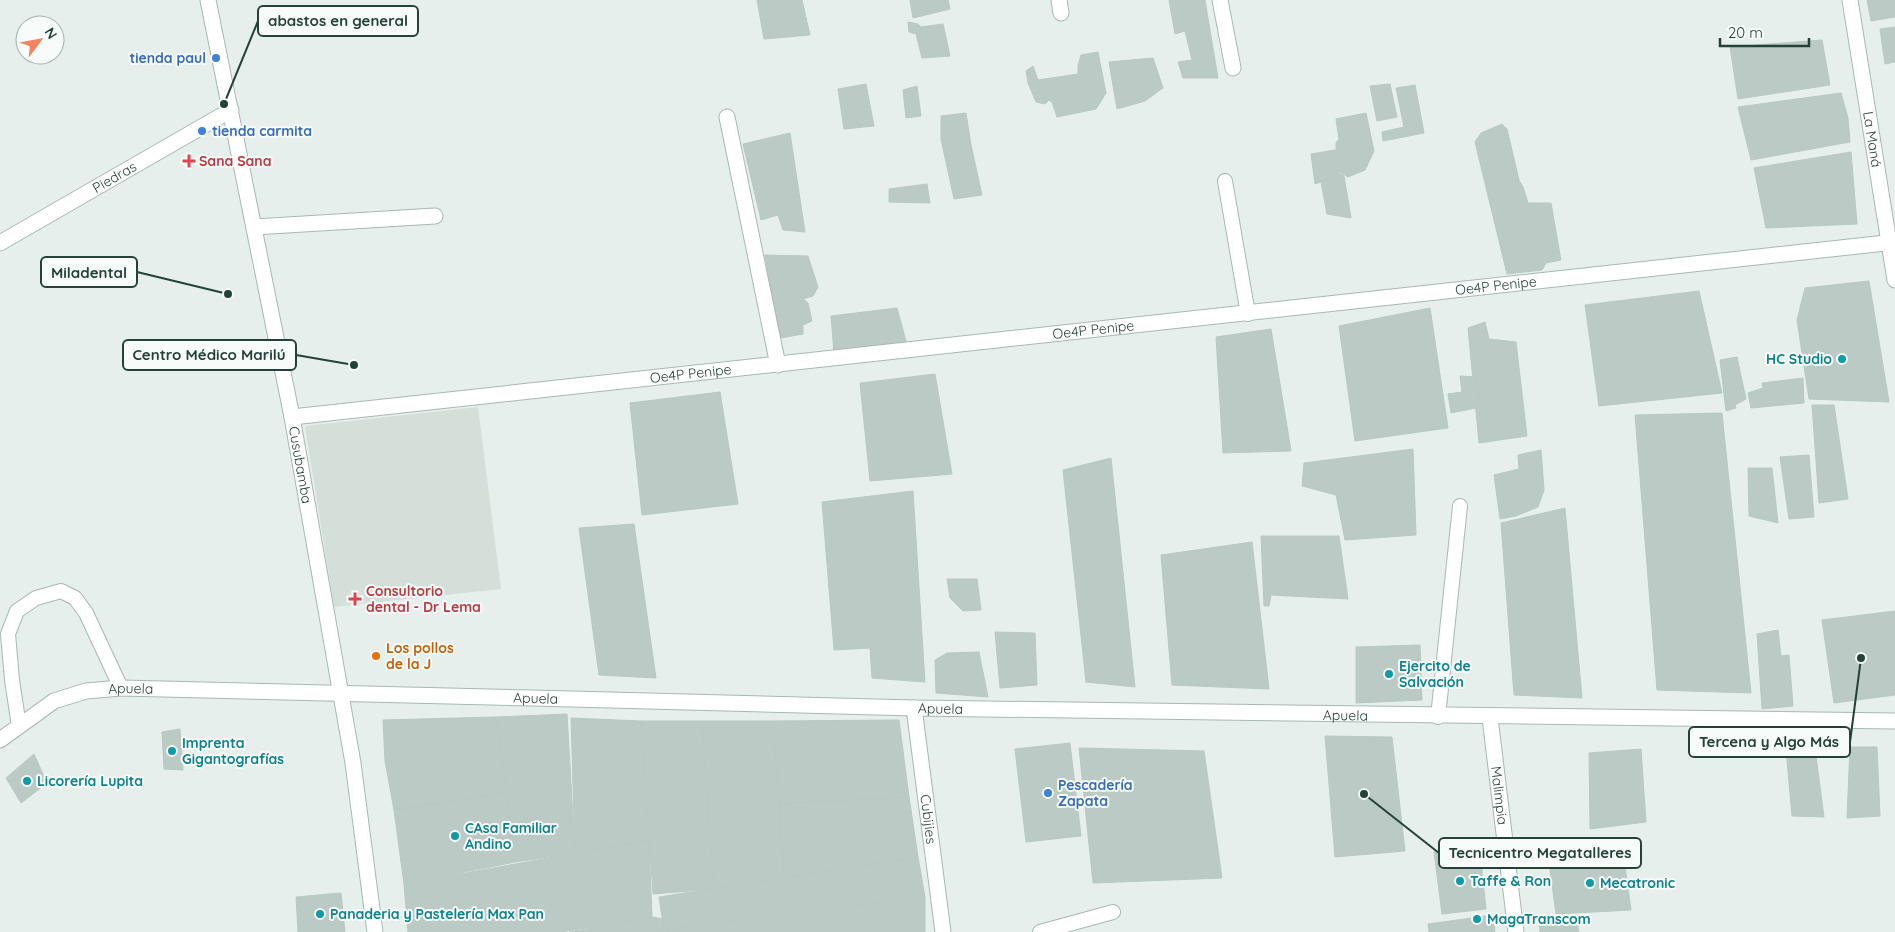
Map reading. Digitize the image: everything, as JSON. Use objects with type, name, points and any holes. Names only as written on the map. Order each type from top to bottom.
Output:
[{"type":"street","name":"Cusubamba","points":[[208,0],[292,417],[353,763],[375,932]]},
{"type":"street","points":[[1220,0],[1233,68]]},
{"type":"street","name":"La Maná","points":[[1850,0],[1892,243],[1895,280]]},
{"type":"street","name":"Piedras","points":[[0,244],[231,110]]},
{"type":"street","points":[[727,117],[778,365]]},
{"type":"street","points":[[254,227],[435,216]]},
{"type":"street","name":"Oe4P Penipe","points":[[292,417],[1892,243]]},
{"type":"street","name":"Apuela","points":[[0,740],[54,701],[86,691],[121,688],[340,692],[914,708],[1490,718],[1895,721]]},
{"type":"street","name":"Cubijies","points":[[914,708],[943,932]]},
{"type":"street","name":"Malimpia","points":[[1490,718],[1516,932]]},
{"type":"lane","points":[[1225,181],[1248,314]]},
{"type":"lane","points":[[1438,717],[1460,506]]},
{"type":"lane","points":[[19,726],[8,634],[17,611],[36,598],[61,591],[76,598],[86,613],[121,688]]},
{"type":"lane","points":[[1040,932],[1113,912]]},
{"type":"shaded area","points":[[478,407],[501,589],[334,607],[305,426]]},
{"type":"building","points":[[757,0],[802,0],[810,35],[764,39]]},
{"type":"building","points":[[910,0],[948,0],[950,9],[913,18]]},
{"type":"building","points":[[1169,0],[1205,0],[1218,78],[1183,78],[1178,62],[1192,60],[1185,31],[1175,34]]},
{"type":"building","points":[[1867,0],[1895,0],[1895,17],[1871,21]]},
{"type":"building","points":[[908,22],[918,24],[921,27],[943,24],[950,56],[922,58],[916,34],[909,32]]},
{"type":"building","points":[[1895,27],[1895,62],[1885,64],[1880,29]]},
{"type":"building","points":[[1822,40],[1830,85],[1738,99],[1730,47]]},
{"type":"building","points":[[1098,52],[1106,93],[1096,109],[1057,117],[1052,102],[1049,100],[1045,104],[1036,102],[1028,83],[1026,71],[1033,66],[1038,80],[1078,74],[1081,55]]},
{"type":"building","points":[[1153,58],[1163,88],[1145,101],[1117,109],[1109,62]]},
{"type":"building","points":[[866,84],[874,126],[844,129],[838,89]]},
{"type":"building","points":[[1390,84],[1397,117],[1377,121],[1370,86]]},
{"type":"building","points":[[1415,85],[1424,133],[1383,141],[1382,132],[1404,127],[1396,88]]},
{"type":"building","points":[[917,86],[921,116],[906,118],[903,90]]},
{"type":"building","points":[[1841,93],[1848,118],[1850,142],[1751,160],[1738,107]]},
{"type":"building","points":[[966,113],[982,195],[954,199],[941,139],[941,116]]},
{"type":"building","points":[[1366,113],[1374,151],[1365,170],[1348,177],[1340,172],[1336,154],[1336,143],[1339,139],[1336,119]]},
{"type":"building","points":[[1502,124],[1507,129],[1519,180],[1528,203],[1551,203],[1561,260],[1546,263],[1542,270],[1507,274],[1475,142],[1481,133]]},
{"type":"building","points":[[790,133],[805,232],[783,230],[778,215],[761,220],[743,144]]},
{"type":"building","points":[[1335,150],[1339,173],[1344,176],[1351,218],[1327,214],[1321,182],[1315,184],[1311,154]]},
{"type":"building","points":[[1851,152],[1857,224],[1766,228],[1754,168]]},
{"type":"building","points":[[927,184],[930,203],[889,202],[889,189]]},
{"type":"building","points":[[765,255],[808,256],[818,287],[813,296],[803,299],[808,303],[812,321],[803,325],[803,334],[780,338]]},
{"type":"building","name":"HC Studio","points":[[1869,281],[1889,402],[1809,399],[1797,320],[1805,288]]},
{"type":"building","points":[[1699,291],[1722,393],[1599,406],[1585,305]]},
{"type":"building","points":[[897,308],[907,345],[834,353],[831,316]]},
{"type":"building","points":[[1430,308],[1448,428],[1355,441],[1339,326]]},
{"type":"building","points":[[1485,322],[1489,339],[1516,342],[1527,436],[1479,443],[1468,328]]},
{"type":"building","points":[[1271,329],[1291,451],[1223,453],[1216,337]]},
{"type":"building","points":[[1737,357],[1746,399],[1735,405],[1736,408],[1726,411],[1720,360]]},
{"type":"building","points":[[935,374],[952,474],[870,481],[860,383]]},
{"type":"building","points":[[1460,376],[1475,377],[1481,407],[1451,413],[1448,394],[1462,392]]},
{"type":"building","points":[[1803,378],[1804,403],[1751,408],[1748,393],[1763,388],[1762,383]]},
{"type":"building","points":[[720,392],[738,504],[642,515],[630,403]]},
{"type":"building","points":[[1812,405],[1834,405],[1848,499],[1819,503]]},
{"type":"building","points":[[1722,413],[1751,693],[1657,690],[1635,415]]},
{"type":"building","points":[[1413,449],[1416,535],[1345,540],[1336,495],[1302,486],[1304,463]]},
{"type":"building","points":[[1541,450],[1544,490],[1538,507],[1516,516],[1500,519],[1494,475],[1519,469],[1518,455]]},
{"type":"building","points":[[1809,455],[1814,517],[1789,519],[1780,457]]},
{"type":"building","points":[[1111,458],[1135,687],[1086,682],[1063,470]]},
{"type":"building","points":[[1748,468],[1772,468],[1778,523],[1749,516]]},
{"type":"building","points":[[913,491],[925,682],[872,678],[870,648],[834,650],[822,502]]},
{"type":"building","points":[[1565,508],[1582,698],[1514,695],[1501,523]]},
{"type":"building","points":[[634,524],[656,678],[599,675],[579,528]]},
{"type":"building","points":[[1261,536],[1339,536],[1348,599],[1271,595],[1269,606],[1264,606]]},
{"type":"building","points":[[1252,542],[1269,689],[1172,685],[1161,555]]},
{"type":"building","points":[[947,579],[977,579],[981,610],[963,611],[950,598]]},
{"type":"building","points":[[1895,611],[1895,695],[1834,703],[1822,620]]},
{"type":"building","points":[[1778,630],[1781,656],[1789,655],[1793,706],[1762,709],[1757,634]]},
{"type":"building","points":[[995,632],[1035,633],[1037,685],[1000,688]]},
{"type":"building","name":"Ejercito de Salvación","points":[[1420,645],[1422,700],[1356,703],[1356,647]]},
{"type":"building","points":[[979,652],[988,697],[936,693],[935,660],[947,653]]},
{"type":"building","points":[[567,714],[575,853],[515,862],[496,717]]},
{"type":"building","points":[[496,717],[507,793],[394,810],[385,761],[383,720]]},
{"type":"building","points":[[571,718],[641,721],[649,840],[575,853]]},
{"type":"building","points":[[899,720],[909,797],[779,804],[773,721]]},
{"type":"building","points":[[641,721],[702,721],[714,889],[653,894]]},
{"type":"building","points":[[702,721],[773,721],[784,878],[714,889]]},
{"type":"building","name":"Imprenta Gigantografías","points":[[180,729],[183,770],[164,769],[162,732]]},
{"type":"building","points":[[1325,736],[1392,737],[1405,851],[1335,857]]},
{"type":"building","name":"Pescadería Zapata","points":[[1070,743],[1081,836],[1026,842],[1015,749]]},
{"type":"building","points":[[1850,747],[1877,747],[1880,816],[1847,818]]},
{"type":"building","points":[[1079,748],[1204,751],[1222,878],[1093,883]]},
{"type":"building","points":[[1815,748],[1824,817],[1792,816],[1786,749]]},
{"type":"building","points":[[1641,749],[1646,822],[1590,829],[1589,753]]},
{"type":"building","name":"Licorería Lupita","points":[[34,754],[47,783],[21,803],[6,778]]},
{"type":"building","name":"CAsa Familiar Andino","points":[[507,793],[515,862],[404,884],[394,810]]},
{"type":"building","points":[[909,797],[918,857],[784,878],[779,804]]},
{"type":"building","points":[[649,840],[652,917],[561,932],[408,932],[404,884]]},
{"type":"building","name":"Taffe & Ron","points":[[1479,843],[1486,909],[1442,914],[1434,852]]},
{"type":"building","name":"Mecatronic","points":[[1622,845],[1631,910],[1556,914],[1548,855]]},
{"type":"building","points":[[918,857],[925,897],[664,930],[659,897]]},
{"type":"building","name":"Panaderia y Pastelería Max Pan","points":[[341,893],[345,932],[298,932],[296,897]]},
{"type":"building","points":[[925,897],[925,932],[665,932],[664,930]]},
{"type":"building","name":"MagaTranscom","points":[[1493,915],[1495,932],[1429,932],[1428,924]]},
{"type":"building","points":[[652,917],[663,919],[664,932],[569,932]]},
{"type":"building","points":[[1576,919],[1579,932],[1540,932],[1539,922]]},
{"type":"place","name":"tienda paul","points":[[216,58]]},
{"type":"place","name":"abastos en general","points":[[224,104]]},
{"type":"place","name":"tienda carmita","points":[[202,131]]},
{"type":"place","name":"Sana Sana","points":[[189,161]]},
{"type":"place","name":"Miladental","points":[[228,294]]},
{"type":"place","name":"HC Studio","points":[[1842,359]]},
{"type":"place","name":"Centro Médico Marilú","points":[[354,365]]},
{"type":"place","name":"Consultorio dental - Dr Lema","points":[[355,599]]},
{"type":"place","name":"Los pollos de la J","points":[[376,656]]},
{"type":"place","name":"Tercena y Algo Más","points":[[1861,658]]},
{"type":"place","name":"Ejercito de Salvación","points":[[1389,674]]},
{"type":"place","name":"Imprenta Gigantografías","points":[[172,751]]},
{"type":"place","name":"Licorería Lupita","points":[[27,781]]},
{"type":"place","name":"Pescadería Zapata","points":[[1048,793]]},
{"type":"place","name":"Tecnicentro Megatalleres","points":[[1364,794]]},
{"type":"place","name":"CAsa Familiar Andino","points":[[455,836]]},
{"type":"place","name":"Taffe & Ron","points":[[1460,881]]},
{"type":"place","name":"Mecatronic","points":[[1590,883]]},
{"type":"place","name":"Panaderia y Pastelería Max Pan","points":[[320,914]]},
{"type":"place","name":"MagaTranscom","points":[[1477,919]]}]
